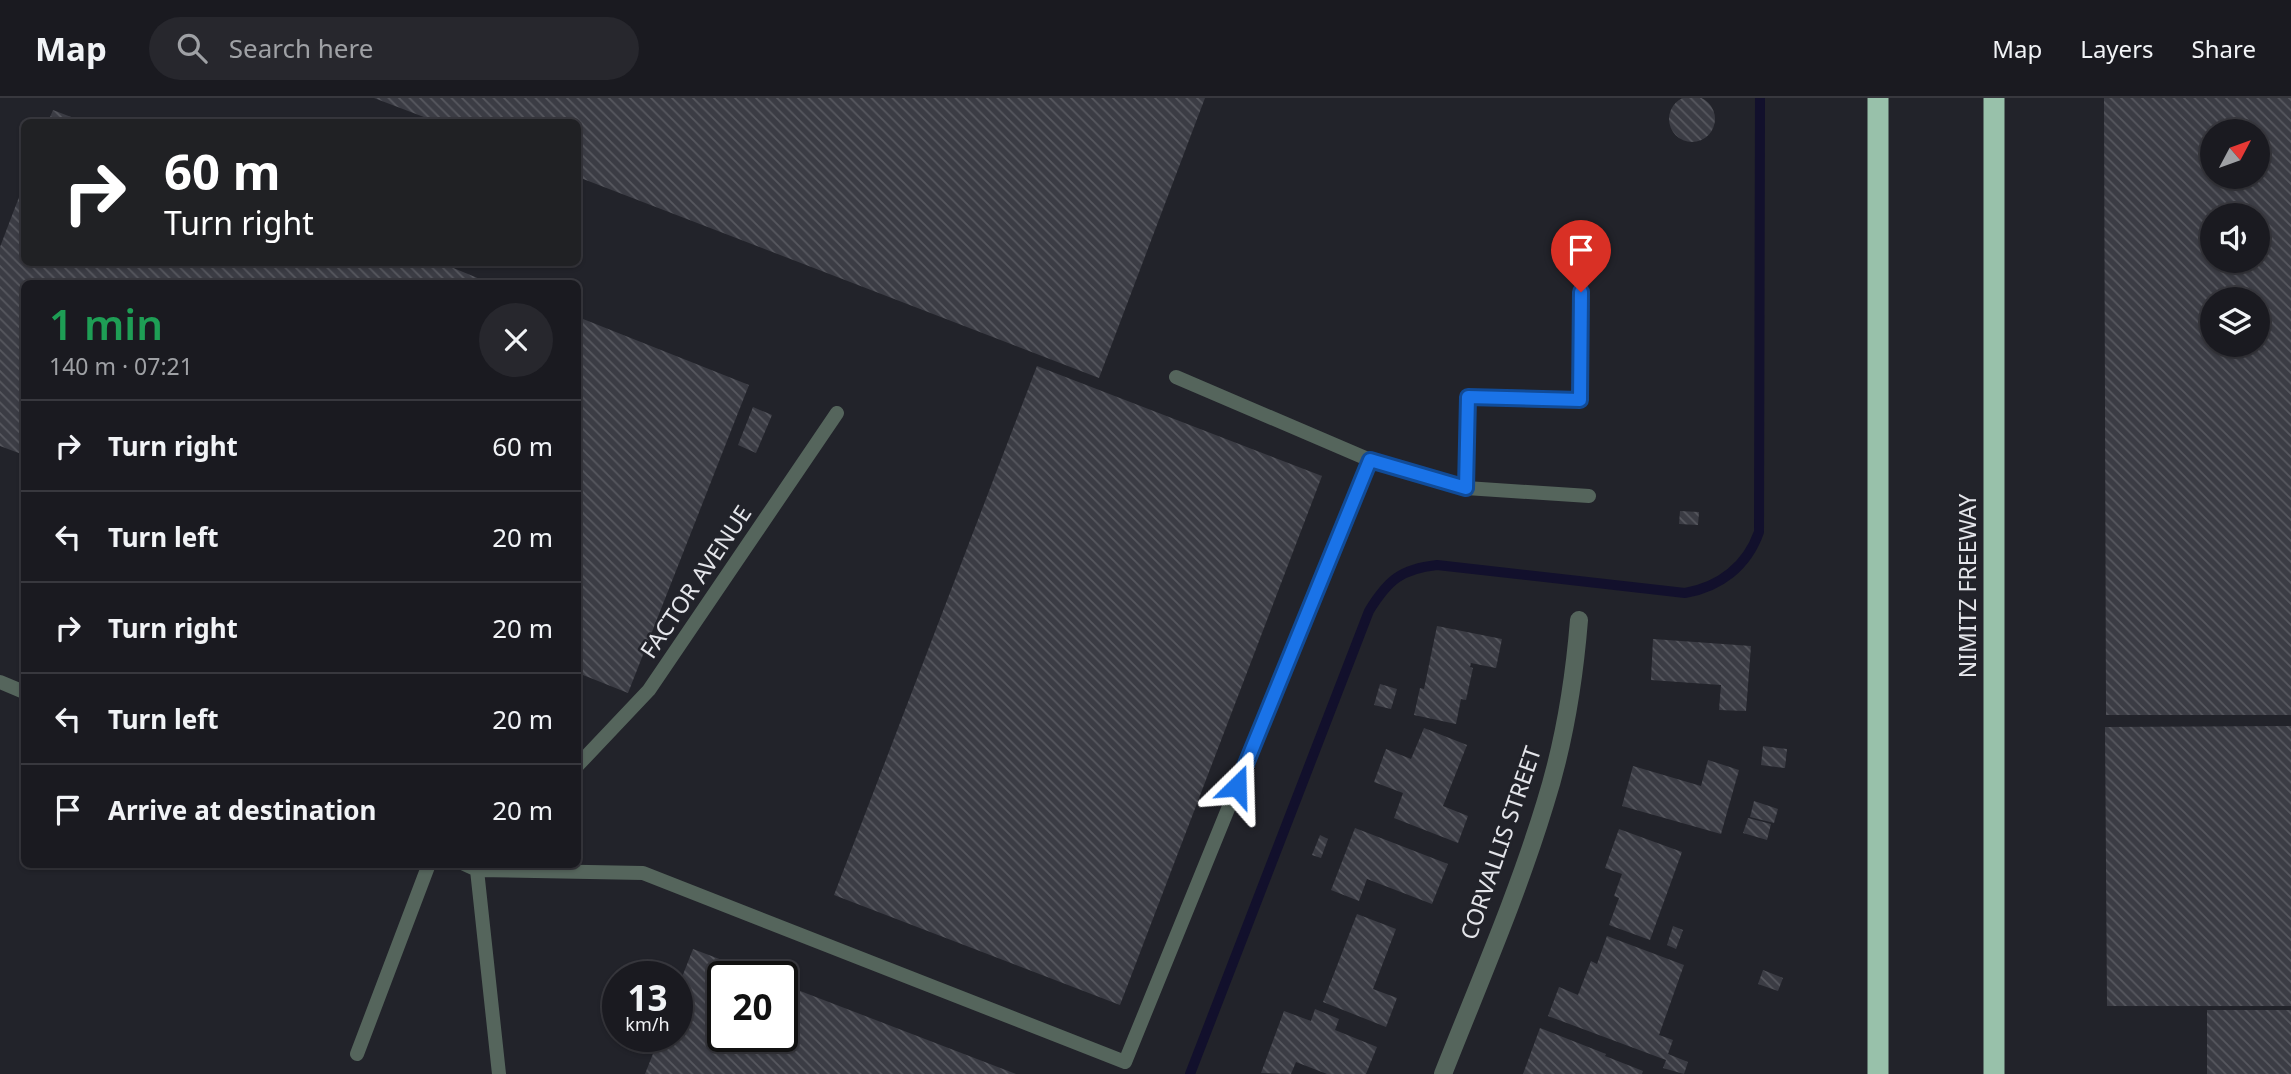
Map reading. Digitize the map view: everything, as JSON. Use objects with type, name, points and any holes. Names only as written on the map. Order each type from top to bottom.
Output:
[{"type":"highway","points":[[1878,98],[1878,1074]]},
{"type":"highway","name":"NIMITZ FREEWAY","points":[[1994,98],[1994,1074]]},
{"type":"street","name":"CORVALLIS STREET","points":[[1443,1074],[1546,803],[1570,703],[1579,620]]},
{"type":"lane","points":[[1466,488],[1468,397],[1580,400],[1581,292]]},
{"type":"lane","points":[[1176,377],[1370,460],[1466,488],[1589,496]]},
{"type":"lane","name":"FACTOR AVENUE","points":[[581,762],[649,690],[837,413]]},
{"type":"lane","points":[[522,868],[643,873],[1125,1062],[1370,460]]},
{"type":"lane","points":[[0,682],[21,691]]},
{"type":"lane","points":[[357,1054],[427,868]]},
{"type":"lane","points":[[474,868],[499,1074]]},
{"type":"building","points":[[1692,96],[1708,103],[1715,119],[1708,135],[1692,142],[1676,135],[1669,119],[1676,103]]},
{"type":"building","points":[[374,98],[1205,98],[1099,378],[581,178],[581,119],[429,119]]},
{"type":"building","points":[[2104,98],[2291,98],[2291,715],[2106,715]]},
{"type":"building","points":[[53,110],[76,119],[49,119]]},
{"type":"building","points":[[21,192],[21,266],[449,266],[482,280],[21,280],[21,454],[0,446],[0,247]]},
{"type":"building","points":[[581,318],[749,385],[628,693],[581,674]]},
{"type":"building","points":[[1037,366],[1322,476],[1120,1005],[834,895]]},
{"type":"building","points":[[753,407],[772,415],[756,453],[738,445]]},
{"type":"building","points":[[1680,511],[1699,512],[1698,525],[1679,524]]},
{"type":"building","points":[[1437,626],[1502,639],[1496,668],[1471,663],[1470,667],[1473,668],[1466,700],[1461,699],[1456,724],[1414,715],[1420,688],[1424,689]]},
{"type":"building","points":[[1653,639],[1751,646],[1746,711],[1719,710],[1721,685],[1651,680]]},
{"type":"building","points":[[1380,684],[1397,689],[1391,709],[1374,705]]},
{"type":"building","points":[[2291,726],[2291,1006],[2107,1006],[2105,727]]},
{"type":"building","points":[[1424,728],[1467,745],[1443,806],[1468,816],[1458,843],[1394,818],[1403,793],[1374,782],[1386,749],[1411,759]]},
{"type":"building","points":[[1763,746],[1787,749],[1785,768],[1761,765]]},
{"type":"building","points":[[1708,760],[1739,770],[1721,834],[1622,806],[1633,766],[1701,786]]},
{"type":"building","points":[[1754,801],[1778,809],[1774,823],[1750,817]]},
{"type":"building","points":[[1748,818],[1771,824],[1767,840],[1743,833]]},
{"type":"building","points":[[1355,828],[1448,864],[1432,904],[1367,879],[1359,901],[1331,890]]},
{"type":"building","points":[[1619,829],[1682,852],[1650,940],[1609,925],[1619,898],[1614,896],[1622,874],[1605,868]]},
{"type":"building","points":[[1320,835],[1328,839],[1321,858],[1312,855]]},
{"type":"building","points":[[1357,914],[1396,929],[1373,989],[1397,998],[1386,1027],[1323,1002]]},
{"type":"building","points":[[1673,926],[1683,930],[1676,949],[1667,945]]},
{"type":"building","points":[[1607,936],[1684,965],[1659,1035],[1673,1040],[1668,1054],[1688,1062],[1684,1074],[1663,1068],[1666,1060],[1548,1016],[1559,987],[1578,995],[1591,961],[1597,964]]},
{"type":"building","points":[[693,949],[725,961],[707,961],[707,1052],[798,1052],[798,990],[1016,1074],[645,1074],[654,1052],[693,1052],[693,961],[688,961]]},
{"type":"building","points":[[1763,970],[1783,978],[1778,991],[1758,984]]},
{"type":"building","points":[[1315,1009],[1339,1019],[1335,1030],[1377,1047],[1366,1074],[1327,1074],[1296,1062],[1291,1074],[1261,1073],[1284,1011],[1311,1021]]},
{"type":"building","points":[[2207,1010],[2291,1010],[2291,1074],[2207,1074]]},
{"type":"building","points":[[1540,1028],[1606,1054],[1605,1056],[1643,1071],[1642,1074],[1523,1074]]},
{"type":"waterway","points":[[1190,1074],[1369,611],[1389,584],[1405,573],[1437,565],[1685,593],[1710,586],[1731,573],[1754,544],[1759,532],[1760,98]]},
{"type":"route","points":[[1237,786],[1370,460],[1466,488],[1468,397],[1580,400],[1581,292]]}]
